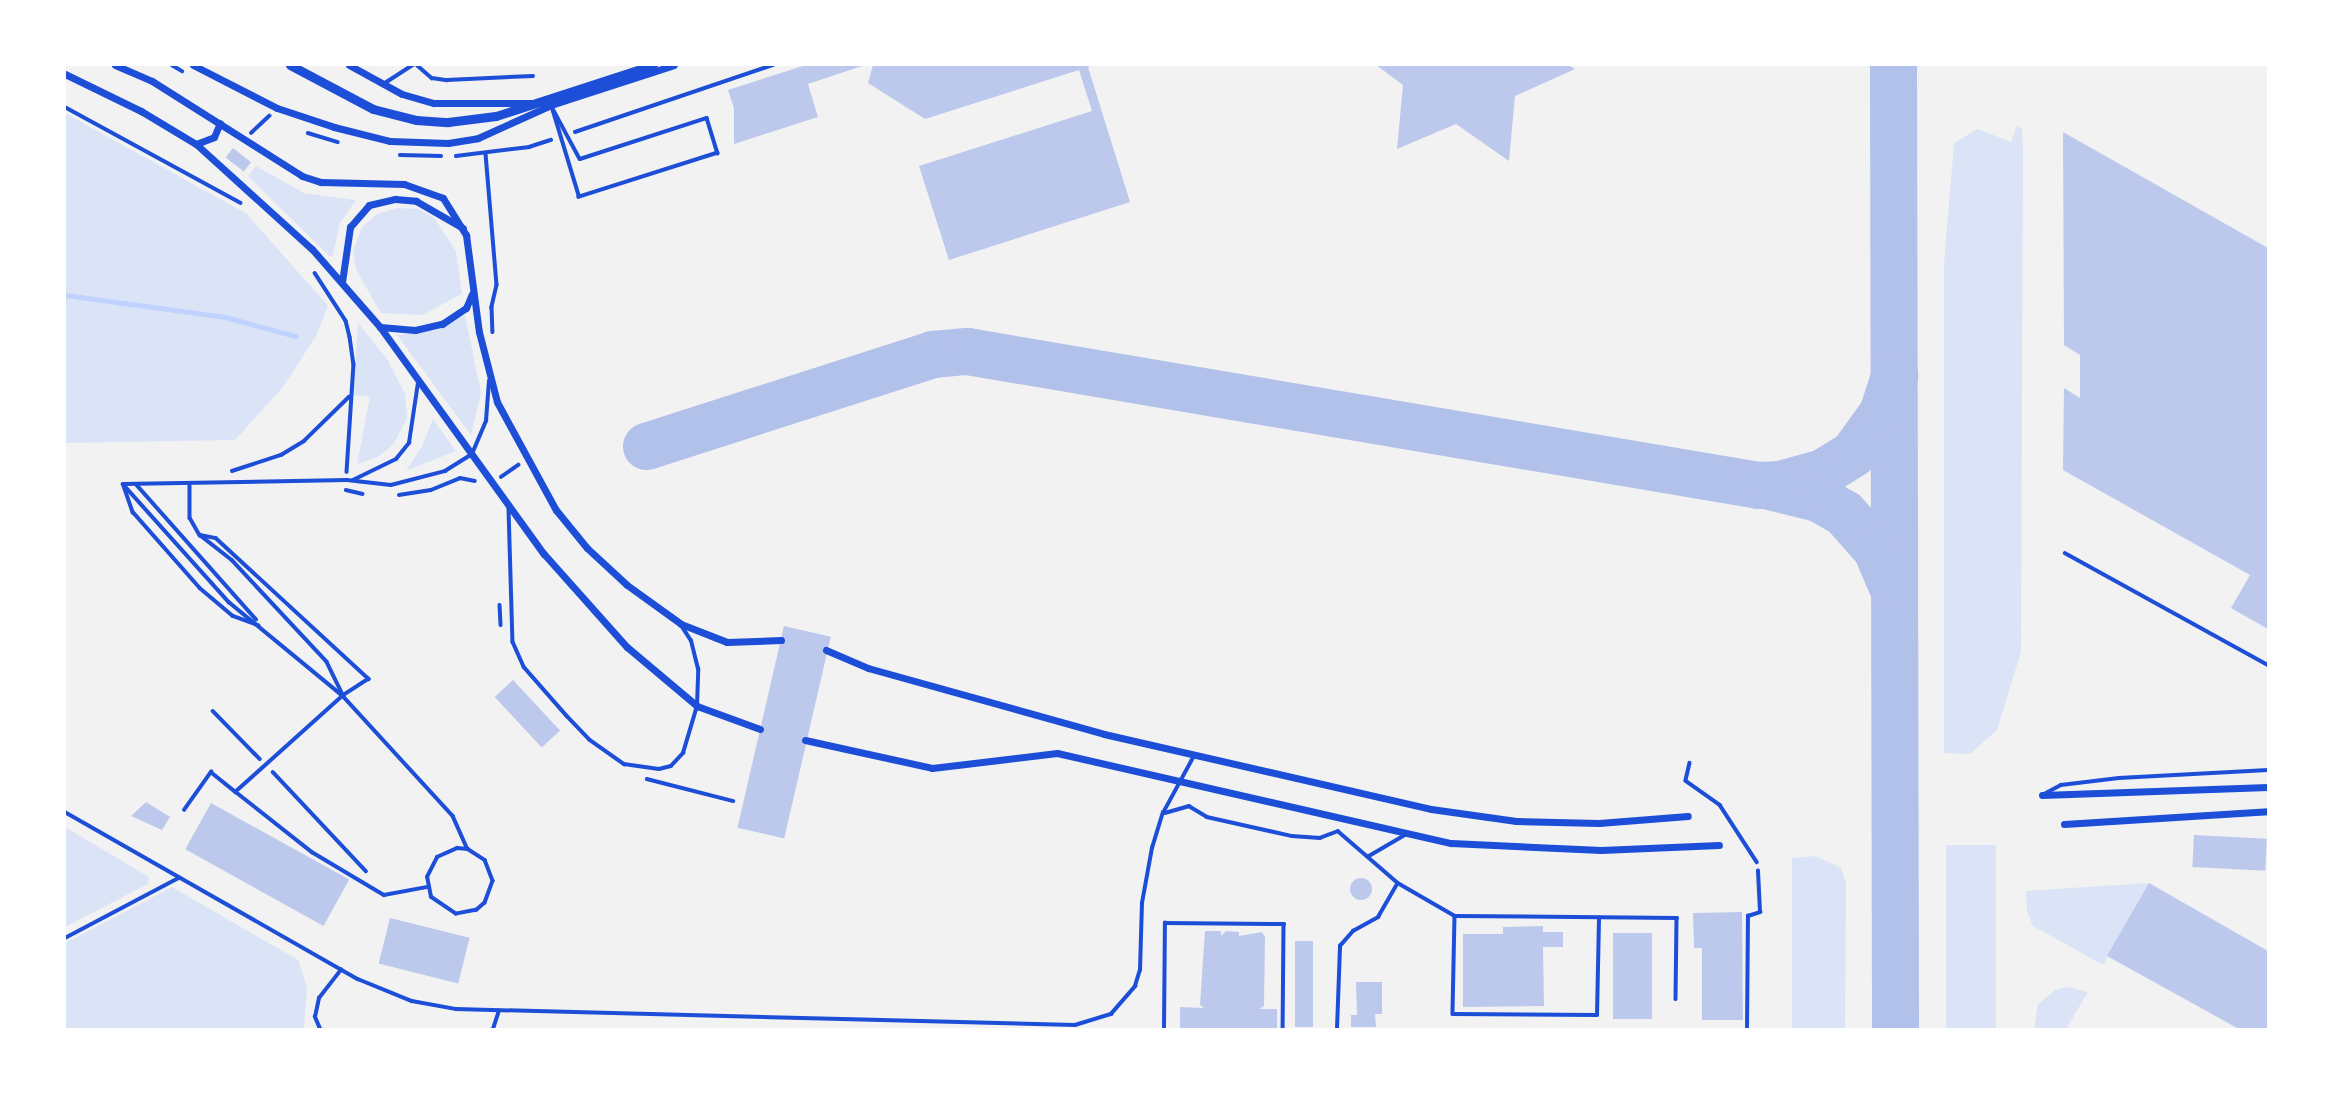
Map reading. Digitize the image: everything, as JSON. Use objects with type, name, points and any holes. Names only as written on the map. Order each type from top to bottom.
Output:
[{"type":"street","points":[[115,65],[220,123],[281,165],[321,182],[383,182],[428,190],[450,205],[464,229],[489,379],[525,461],[587,548],[627,585],[681,624],[727,642],[780,640]]},
{"type":"street","points":[[193,65],[277,108],[390,141],[448,143],[478,138],[551,105],[674,65]]},
{"type":"street","points":[[290,65],[373,109],[416,120],[448,122],[496,116],[653,65]]},
{"type":"street","points":[[349,65],[402,94],[434,103],[500,99],[551,105]]},
{"type":"street","points":[[65,74],[141,111],[196,144],[312,249],[380,327],[544,554],[627,648],[697,706],[760,729]]},
{"type":"street","points":[[196,144],[214,137],[220,123]]},
{"type":"street","points":[[342,282],[350,227],[369,205],[395,199],[416,201],[464,229]]},
{"type":"street","points":[[380,327],[415,330],[442,324],[466,308],[474,287]]},
{"type":"street","points":[[826,650],[867,668],[953,694],[1195,756],[1432,809],[1516,821],[1599,823],[1688,816]]},
{"type":"street","points":[[805,740],[932,768],[1056,753],[1405,835],[1517,849],[1719,845]]},
{"type":"street","points":[[2042,795],[2268,787]]},
{"type":"street","points":[[2064,824],[2268,811]]},
{"type":"lane","points":[[383,83],[415,65],[432,78],[447,80],[533,75]]},
{"type":"lane","points":[[551,105],[580,159],[707,118],[718,153],[579,197],[551,105]]},
{"type":"lane","points":[[123,484],[190,485],[352,480],[391,485],[445,471],[472,454],[486,421],[489,379]]},
{"type":"lane","points":[[352,480],[396,458],[409,443],[416,418],[418,381]]},
{"type":"lane","points":[[123,484],[229,602],[343,696],[440,800],[468,849],[485,860],[493,881],[485,902],[477,910],[456,914],[437,906],[427,887],[430,866],[437,857],[457,848],[468,849]]},
{"type":"lane","points":[[123,484],[133,512],[200,588],[233,616],[261,626]]},
{"type":"lane","points":[[136,485],[261,626]]},
{"type":"lane","points":[[190,485],[190,518],[200,535],[232,560],[327,662],[343,696]]},
{"type":"lane","points":[[508,503],[513,525],[508,599],[513,642],[524,667],[567,716],[615,758],[643,770],[671,766],[683,753],[697,706],[698,669],[691,641],[681,624]]},
{"type":"lane","points":[[200,535],[216,538],[369,679],[343,696],[236,792]]},
{"type":"lane","points":[[2065,553],[2268,665]]},
{"type":"lane","points":[[65,812],[341,970],[412,1001],[499,1011],[1094,1022],[1111,1014],[1135,986],[1140,970],[1142,903],[1163,813],[1195,756]]},
{"type":"lane","points":[[1690,763],[1686,781],[1720,805],[1757,862]]},
{"type":"lane","points":[[2042,795],[2061,785],[2119,778],[2268,770]]},
{"type":"lane","points":[[184,810],[211,772],[312,852],[384,895],[427,887]]},
{"type":"lane","points":[[1163,813],[1189,806],[1208,817],[1292,836],[1320,838],[1338,831],[1398,883],[1455,916],[1677,919],[1676,999]]},
{"type":"lane","points":[[1369,856],[1405,835]]},
{"type":"lane","points":[[65,938],[179,877]]},
{"type":"lane","points":[[1337,1029],[1340,946],[1353,931],[1378,917],[1398,883]]},
{"type":"lane","points":[[1455,916],[1454,1014],[1597,1016],[1599,918]]},
{"type":"lane","points":[[1164,1029],[1165,923],[1284,923],[1283,1029]]},
{"type":"lane","points":[[320,1029],[315,1008],[341,970]]},
{"type":"lane","points":[[494,1029],[499,1011]]},
{"type":"path","points":[[245,139],[277,108]]},
{"type":"path","points":[[486,154],[497,285],[492,307],[494,342]]},
{"type":"path","points":[[220,474],[255,465],[304,441],[349,397]]},
{"type":"path","points":[[493,482],[525,461]]},
{"type":"path","points":[[214,711],[360,864],[384,895]]},
{"type":"path","points":[[301,801],[305,797]]},
{"type":"path","points":[[332,834],[336,827]]},
{"type":"path","points":[[360,864],[364,858]]},
{"type":"path","points":[[1747,1029],[1748,916],[1760,912],[1757,862]]},
{"type":"shaded area","points":[[65,113],[247,214],[328,306],[316,336],[283,387],[235,440],[65,443]]},
{"type":"shaded area","points":[[2017,125],[2022,129],[2023,151],[2021,652],[1997,730],[1970,754],[1944,753],[1944,263],[1954,143],[1978,129],[2011,142]]},
{"type":"shaded area","points":[[256,166],[304,193],[356,200],[340,223],[333,255],[329,256],[248,176]]},
{"type":"shaded area","points":[[397,208],[419,209],[435,219],[456,251],[462,294],[422,315],[381,313],[356,270],[353,251],[362,227],[377,214]]},
{"type":"shaded area","points":[[465,315],[481,393],[471,435],[397,335],[437,330]]},
{"type":"shaded area","points":[[358,323],[387,359],[405,394],[407,418],[393,445],[378,457],[357,464],[370,397],[353,395]]},
{"type":"shaded area","points":[[433,419],[456,451],[406,471],[422,446]]},
{"type":"shaded area","points":[[65,827],[149,877],[148,884],[65,927]]},
{"type":"shaded area","points":[[1946,845],[1996,845],[1996,1029],[1946,1029]]},
{"type":"shaded area","points":[[1816,856],[1841,868],[1846,883],[1845,1029],[1792,1029],[1792,858]]},
{"type":"shaded area","points":[[2149,883],[2103,965],[2033,926],[2027,911],[2026,891]]},
{"type":"shaded area","points":[[172,887],[298,960],[307,987],[304,1029],[65,1029],[65,943]]},
{"type":"shaded area","points":[[2067,987],[2088,992],[2066,1029],[2034,1029],[2038,1004],[2055,990]]},
{"type":"building","points":[[806,65],[865,65],[808,84],[818,117],[734,144],[734,108],[728,90]]},
{"type":"building","points":[[873,65],[1093,65],[1088,67],[1130,202],[949,260],[919,166],[1092,111],[1079,70],[925,119],[868,83]]},
{"type":"building","points":[[1376,65],[1568,65],[1575,69],[1515,96],[1509,161],[1456,124],[1397,149],[1403,85]]},
{"type":"building","points":[[2063,132],[2268,248],[2268,629],[2231,608],[2250,575],[2063,470],[2064,388],[2080,398],[2080,355],[2064,345]]},
{"type":"building","points":[[233,148],[251,162],[244,172],[226,157]]},
{"type":"building","points":[[784,626],[831,637],[784,838],[737,828]]},
{"type":"building","points":[[513,680],[560,730],[542,748],[495,697]]},
{"type":"building","points":[[146,802],[170,817],[162,830],[131,816]]},
{"type":"building","points":[[211,803],[349,880],[323,926],[185,849]]},
{"type":"building","points":[[2194,835],[2267,839],[2265,871],[2192,867]]},
{"type":"building","points":[[1361,878],[1369,881],[1372,889],[1369,897],[1361,900],[1353,897],[1350,889],[1353,881]]},
{"type":"building","points":[[2149,883],[2268,951],[2268,1029],[2239,1029],[2107,956]]},
{"type":"building","points":[[1742,912],[1743,1020],[1702,1020],[1702,948],[1694,948],[1693,913]]},
{"type":"building","points":[[390,918],[470,938],[458,983],[379,964]]},
{"type":"building","points":[[1543,926],[1543,932],[1563,932],[1563,947],[1543,947],[1544,1006],[1463,1007],[1463,934],[1503,934],[1503,927]]},
{"type":"building","points":[[1205,931],[1221,931],[1221,936],[1226,931],[1239,932],[1239,936],[1262,932],[1265,937],[1264,1006],[1259,1009],[1277,1009],[1277,1029],[1180,1029],[1180,1007],[1204,1008],[1200,1005]]},
{"type":"building","points":[[1613,933],[1652,933],[1652,1019],[1613,1019]]},
{"type":"building","points":[[1295,941],[1313,941],[1313,1027],[1295,1027]]},
{"type":"building","points":[[1356,982],[1382,982],[1382,1014],[1375,1014],[1376,1027],[1351,1027],[1351,1015],[1357,1015]]},
{"type":"waterway","points":[[65,295],[225,317],[295,336]]},
{"type":"taxiway","points":[[1893,65],[1895,1029]]},
{"type":"taxiway","points":[[646,446],[932,354],[967,351],[1758,485],[1780,484],[1823,472],[1853,453],[1882,413],[1894,375]]},
{"type":"taxiway","points":[[1769,486],[1818,498],[1844,513],[1876,549],[1891,584]]}]
